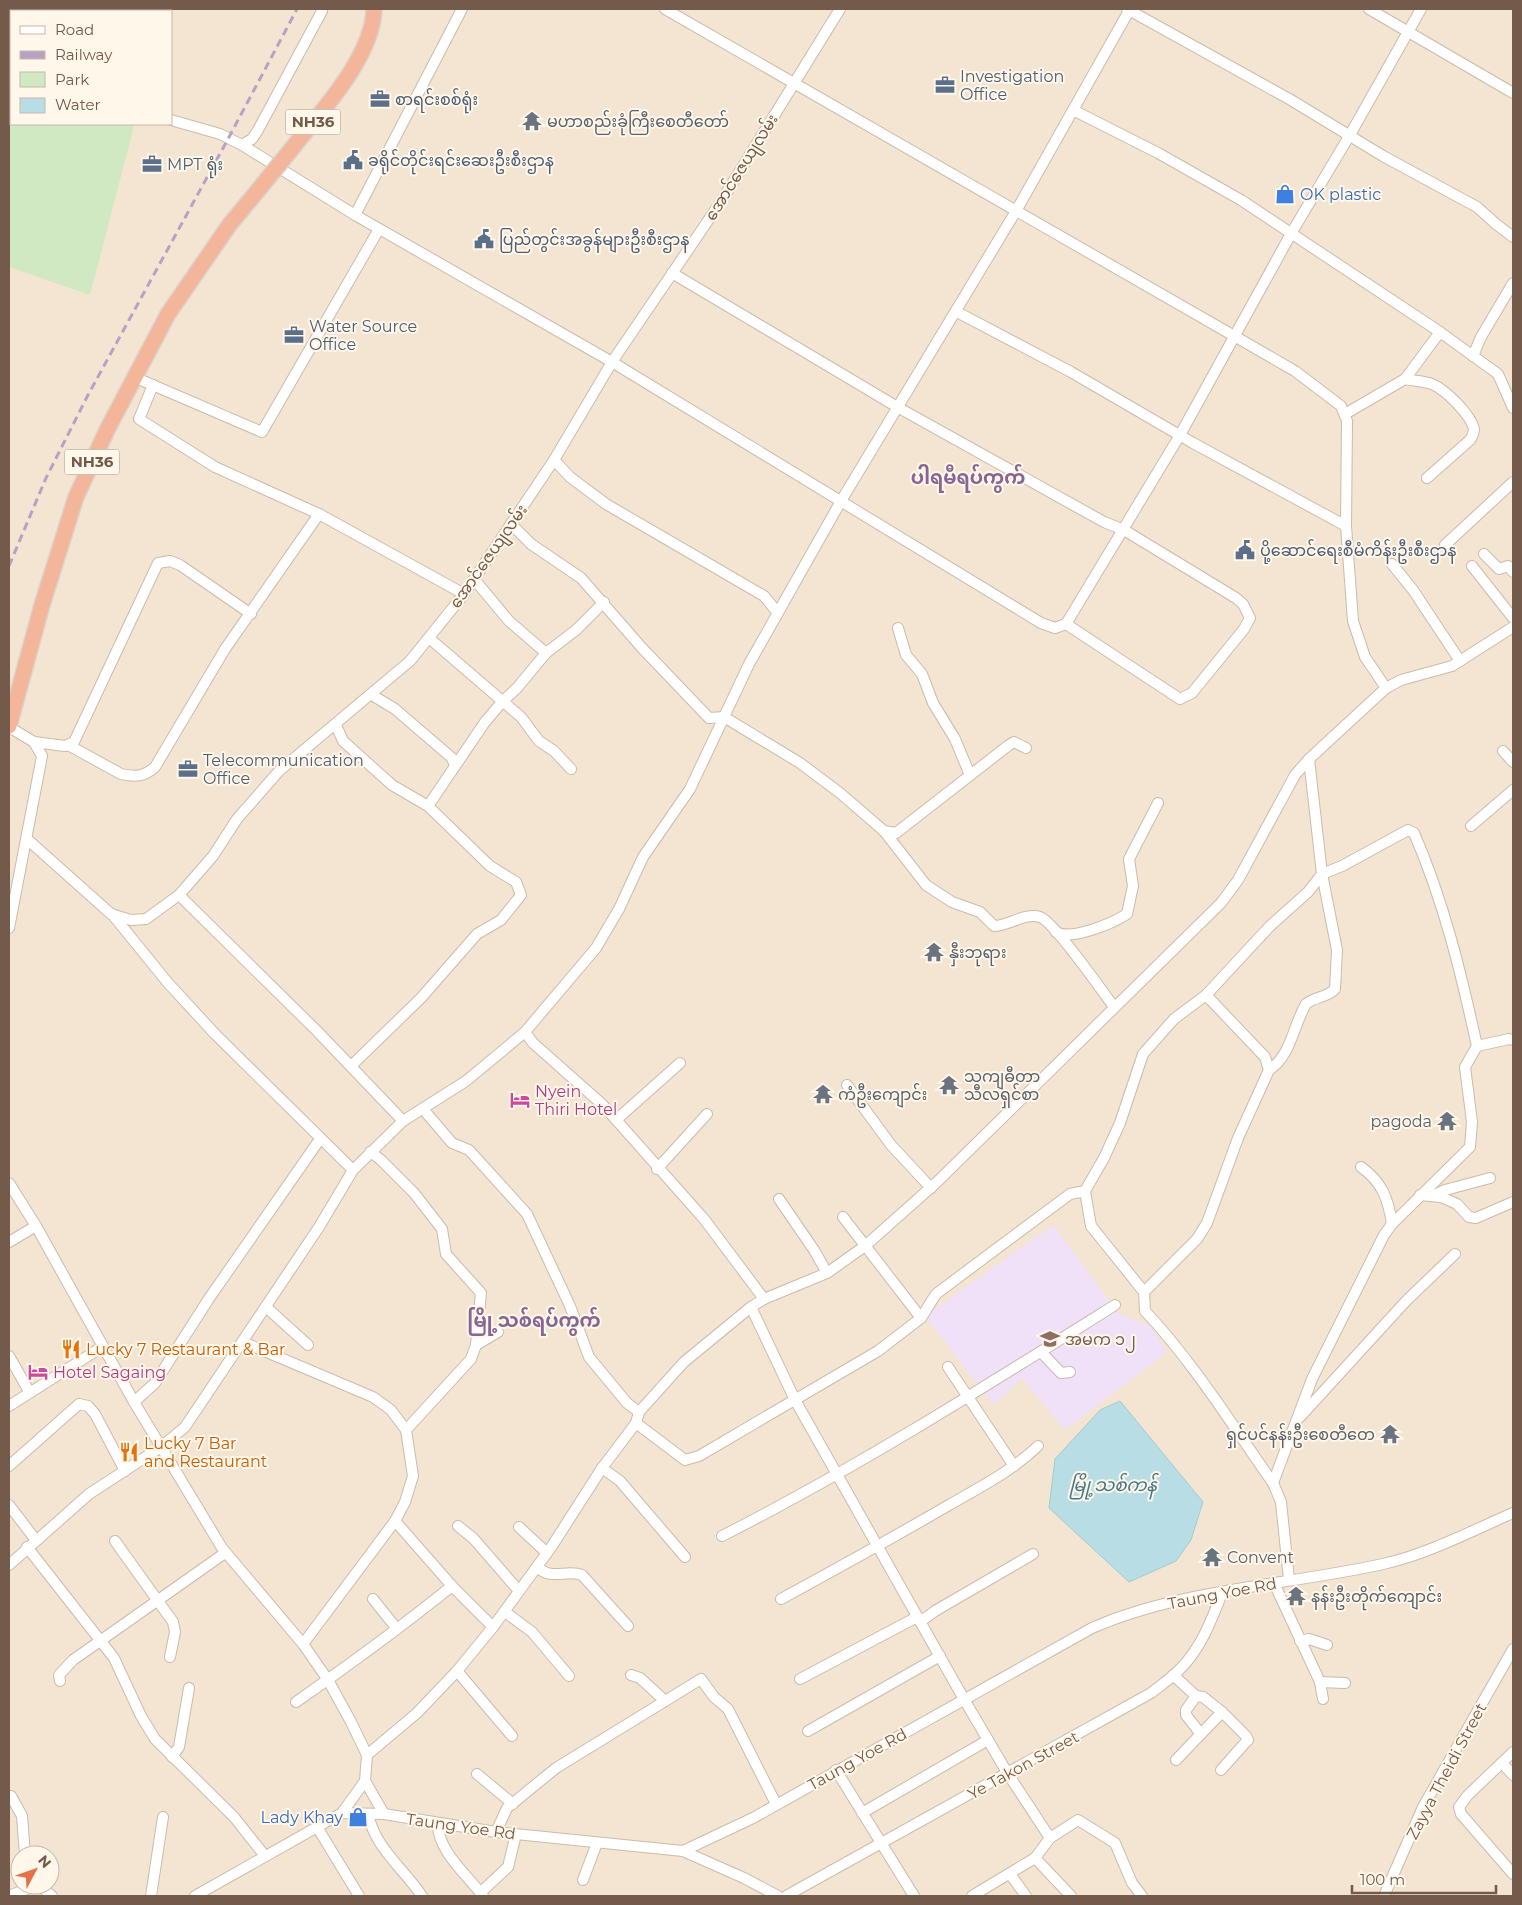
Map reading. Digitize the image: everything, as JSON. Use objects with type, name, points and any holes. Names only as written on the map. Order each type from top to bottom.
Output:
[{"type":"highway","name":"NH36","points":[[9,726],[42,604],[76,497],[134,377],[168,314],[230,224],[341,88],[362,50],[374,17],[374,9]]},
{"type":"street","points":[[355,215],[462,9]]},
{"type":"street","points":[[665,9],[794,81],[1016,211],[1296,371],[1341,406],[1345,414],[1346,526],[1353,621],[1365,657],[1386,688]]},
{"type":"street","name":"အောင်ဇေယျလမ်း","points":[[27,838],[111,914],[131,920],[146,919],[179,894],[213,856],[238,820],[279,771],[372,695],[410,661],[464,594],[554,460],[612,362],[722,200],[840,9]]},
{"type":"street","points":[[9,1566],[27,1547],[89,1494],[161,1447],[185,1427],[319,1228],[352,1170],[403,1121],[466,1081],[525,1032],[596,948],[619,909],[643,857],[690,789],[749,664],[842,501],[1016,211],[1129,9],[1290,100],[1349,136],[1477,207],[1513,236]]},
{"type":"street","points":[[1368,9],[1408,30],[1513,93]]},
{"type":"street","points":[[172,120],[220,134],[242,145],[379,230],[612,362],[1042,623],[1055,628],[1066,624],[1124,530],[1180,435],[1292,232],[1421,9]]},
{"type":"street","points":[[242,145],[252,138],[258,130],[322,10]]},
{"type":"street","points":[[1072,110],[1158,153],[1241,200],[1292,232],[1440,332],[1498,374],[1513,408]]},
{"type":"street","points":[[134,377],[262,432],[379,230]]},
{"type":"street","points":[[672,273],[899,408],[1104,522],[1124,530],[1243,604],[1250,618],[1244,629],[1192,693],[1180,699],[1066,624]]},
{"type":"street","points":[[1473,356],[1481,337],[1513,283]]},
{"type":"street","points":[[957,312],[1071,372],[1180,435],[1346,526]]},
{"type":"street","points":[[1345,414],[1405,379],[1440,332]]},
{"type":"street","points":[[1405,379],[1433,385],[1445,392],[1462,410],[1474,429],[1470,440],[1427,478]]},
{"type":"street","points":[[154,385],[139,419],[215,467],[319,514],[464,594]]},
{"type":"street","points":[[554,460],[570,477],[606,504],[764,596],[778,613]]},
{"type":"street","points":[[1445,545],[1513,482]]},
{"type":"street","points":[[9,726],[34,742],[56,746],[70,746],[121,774],[135,776],[148,774],[155,768],[225,649],[319,514]]},
{"type":"street","points":[[511,524],[531,544],[582,578],[642,648],[709,718],[724,718],[800,763],[863,811],[884,831],[917,876],[952,902],[980,912],[994,926],[1040,917],[1056,932],[1114,1007]]},
{"type":"street","points":[[1484,554],[1499,569],[1508,566],[1513,572]]},
{"type":"street","points":[[70,746],[78,734],[158,563],[170,561],[180,565],[251,614]]},
{"type":"street","points":[[1392,564],[1413,590],[1460,660]]},
{"type":"street","points":[[1472,566],[1513,618]]},
{"type":"street","points":[[474,579],[509,621],[546,653]]},
{"type":"street","points":[[428,806],[484,722],[517,688],[546,653],[576,630],[604,602]]},
{"type":"street","points":[[367,1755],[417,1713],[457,1671],[493,1627],[547,1553],[602,1468],[636,1423],[639,1412],[684,1362],[751,1307],[764,1299],[827,1274],[865,1246],[931,1188],[1221,903],[1238,880],[1295,775],[1309,758],[1386,688],[1401,680],[1452,666],[1513,627]]},
{"type":"street","points":[[898,628],[906,655],[922,674],[933,703],[955,738],[970,775]]},
{"type":"street","points":[[429,638],[521,717],[538,741],[554,751],[571,769]]},
{"type":"street","points":[[372,695],[395,709],[452,758],[454,766]]},
{"type":"street","points":[[336,725],[343,741],[392,785],[428,806],[490,866],[516,882],[521,895],[501,920],[477,934],[421,998],[351,1066]]},
{"type":"street","points":[[9,928],[42,765],[42,756],[34,742]]},
{"type":"street","points":[[884,831],[896,832],[1014,742],[1026,748]]},
{"type":"street","points":[[1503,751],[1513,762]]},
{"type":"street","points":[[1144,1292],[1197,1240],[1207,1223],[1238,1138],[1269,1070],[1277,1065],[1284,1055],[1306,1004],[1313,998],[1328,995],[1335,989],[1337,950],[1322,874],[1309,758]]},
{"type":"street","points":[[1471,826],[1513,790]]},
{"type":"street","points":[[1056,932],[1062,936],[1076,933],[1113,922],[1127,914],[1134,886],[1129,858],[1158,803]]},
{"type":"street","points":[[1273,1484],[1312,1379],[1337,1327],[1392,1224],[1425,1196],[1470,1147],[1472,1122],[1465,1067],[1477,1046],[1453,940],[1431,872],[1414,833],[1408,830],[1342,866],[1322,874],[1308,892],[1270,926],[1206,995],[1174,1019],[1143,1054],[1120,1123],[1104,1158],[1085,1191],[1091,1226],[1144,1292],[1144,1311],[1172,1340],[1188,1361],[1273,1484],[1281,1502],[1289,1580]]},
{"type":"street","points":[[179,894],[351,1066],[403,1121]]},
{"type":"street","points":[[111,914],[168,983],[215,1034],[352,1170]]},
{"type":"street","points":[[1206,995],[1265,1056],[1269,1070]]},
{"type":"street","points":[[525,1032],[533,1043],[603,1105],[704,1219],[764,1299]]},
{"type":"street","points":[[1477,1046],[1509,1039],[1513,1040]]},
{"type":"street","points":[[616,1120],[680,1063]]},
{"type":"street","points":[[847,1085],[891,1145],[931,1188]]},
{"type":"street","points":[[423,1109],[452,1143],[468,1150],[527,1214],[567,1298],[589,1357],[627,1402],[639,1412]]},
{"type":"street","points":[[657,1168],[707,1114]]},
{"type":"street","points":[[134,1402],[155,1383],[208,1300],[320,1139]]},
{"type":"street","points":[[370,1152],[380,1159],[414,1192],[442,1229],[446,1254],[481,1293],[476,1346],[471,1359],[406,1430]]},
{"type":"street","points":[[1361,1167],[1381,1185],[1389,1204],[1392,1224]]},
{"type":"street","points":[[1425,1196],[1490,1178]]},
{"type":"street","points":[[9,1183],[36,1226],[134,1402],[225,1554],[303,1644],[328,1680],[367,1755],[365,1780],[342,1813],[195,1896]]},
{"type":"street","points":[[636,1423],[686,1460],[699,1456],[870,1356],[921,1318],[936,1294],[1070,1194],[1085,1191]]},
{"type":"street","points":[[1425,1196],[1441,1197],[1457,1204],[1468,1217],[1476,1218],[1513,1202]]},
{"type":"street","points":[[779,1198],[814,1250],[827,1274]]},
{"type":"street","points":[[843,1217],[921,1318]]},
{"type":"street","points":[[9,1242],[36,1226]]},
{"type":"street","points":[[1294,1426],[1312,1403],[1406,1301],[1455,1254]]},
{"type":"street","points":[[722,1536],[838,1475],[968,1398],[1115,1305]]},
{"type":"street","points":[[266,1307],[308,1345]]},
{"type":"street","points":[[751,1307],[795,1400],[988,1740],[1050,1838]]},
{"type":"street","points":[[476,1346],[498,1332]]},
{"type":"street","points":[[243,1342],[373,1397],[391,1410],[406,1430],[413,1476],[405,1502],[395,1521],[303,1644]]},
{"type":"street","points":[[9,1406],[102,1347]]},
{"type":"street","points":[[1041,1352],[1061,1373],[1070,1372]]},
{"type":"street","points":[[9,1356],[30,1393]]},
{"type":"street","points":[[948,1367],[1014,1466]]},
{"type":"street","points":[[9,1466],[79,1404],[88,1406],[95,1414],[125,1471]]},
{"type":"street","points":[[781,1598],[878,1547],[1014,1466],[1038,1446]]},
{"type":"street","points":[[602,1468],[620,1480],[685,1557]]},
{"type":"street","points":[[9,1505],[35,1540]]},
{"type":"street","name":"Taung Yoe Rd","points":[[342,1813],[384,1814],[496,1832],[683,1851],[746,1822],[1092,1628],[1119,1616],[1222,1593],[1393,1561],[1439,1545],[1513,1513]]},
{"type":"street","points":[[395,1521],[452,1586],[493,1627]]},
{"type":"street","points":[[458,1526],[473,1538],[519,1591]]},
{"type":"street","points":[[519,1527],[547,1553]]},
{"type":"street","points":[[115,1541],[175,1627],[174,1647],[170,1657]]},
{"type":"street","points":[[27,1547],[114,1658],[141,1716],[155,1739],[234,1817],[265,1856]]},
{"type":"street","points":[[60,1681],[59,1675],[64,1669],[100,1641],[225,1554]]},
{"type":"street","points":[[800,1680],[935,1611],[1032,1554]]},
{"type":"street","points":[[537,1567],[550,1575],[576,1573],[582,1575],[628,1626]]},
{"type":"street","points":[[1274,1583],[1320,1682],[1323,1699]]},
{"type":"street","points":[[296,1702],[397,1629],[452,1586]]},
{"type":"street","name":"Ye Takon Street","points":[[786,1896],[882,1845],[1151,1692],[1173,1675],[1190,1656],[1206,1631],[1222,1593]]},
{"type":"street","points":[[373,1599],[397,1629]]},
{"type":"street","points":[[505,1612],[532,1632],[568,1676]]},
{"type":"street","points":[[1300,1641],[1310,1639],[1327,1645]]},
{"type":"street","name":"Zayya Theidi Street","points":[[1384,1896],[1423,1807],[1513,1649]]},
{"type":"street","points":[[808,1731],[940,1656]]},
{"type":"street","points":[[457,1671],[512,1736]]},
{"type":"street","points":[[631,1675],[640,1678],[665,1701]]},
{"type":"street","points":[[1173,1675],[1196,1696],[1203,1697],[1222,1712],[1248,1740],[1221,1770]]},
{"type":"street","points":[[496,1832],[502,1816],[513,1804],[556,1768],[701,1679],[714,1697],[728,1709],[776,1804]]},
{"type":"street","points":[[1320,1682],[1345,1683]]},
{"type":"street","points":[[172,1757],[179,1746],[188,1688]]},
{"type":"street","points":[[1196,1696],[1186,1710],[1186,1715],[1200,1733]]},
{"type":"street","points":[[1176,1760],[1222,1712]]},
{"type":"street","points":[[862,1813],[988,1740]]},
{"type":"street","points":[[1513,1752],[1459,1807],[1461,1814],[1513,1874]]},
{"type":"street","points":[[1502,1762],[1513,1775]]},
{"type":"street","points":[[836,1770],[914,1896]]},
{"type":"street","points":[[477,1774],[513,1804]]},
{"type":"street","points":[[365,1780],[384,1814]]},
{"type":"street","points":[[11,1796],[22,1816],[23,1845]]},
{"type":"street","points":[[368,1814],[371,1830],[384,1850],[422,1896]]},
{"type":"street","points":[[151,1896],[163,1817]]},
{"type":"street","points":[[972,1896],[1035,1858],[1050,1838],[1078,1820],[1088,1824],[1115,1843],[1132,1883],[1142,1896]]},
{"type":"street","points":[[438,1824],[438,1832],[442,1842],[482,1894],[508,1867],[516,1834]]},
{"type":"street","points":[[317,1827],[359,1896]]},
{"type":"street","points":[[583,1880],[597,1843]]},
{"type":"street","points":[[683,1851],[744,1878],[778,1896]]},
{"type":"street","points":[[1035,1858],[1071,1896]]},
{"type":"street","points":[[1010,1874],[1026,1896]]},
{"type":"shaded area","points":[[9,9],[1513,9],[1513,1896],[9,1896]]},
{"type":"shaded area","name":"အမက ၁၂","points":[[1053,1225],[1120,1315],[1151,1326],[1167,1352],[1065,1430],[1022,1378],[993,1405],[925,1316]]},
{"type":"green space","points":[[9,92],[10,125],[134,126],[90,295],[9,267]]},
{"type":"water","name":"မြို့သစ်ကန်","points":[[1120,1401],[1203,1502],[1191,1540],[1176,1561],[1129,1582],[1049,1508],[1055,1459],[1100,1410]]},
{"type":"railway","points":[[9,566],[46,478],[88,395],[297,9]]},
{"type":"place","name":"Investigation Office","points":[[945,85]]},
{"type":"place","name":"စာရင်းစစ်ရုံး","points":[[380,99]]},
{"type":"place","name":"မဟာစည်းခုံကြီးစေတီတော်","points":[[532,121]]},
{"type":"place","name":"ခရိုင်တိုင်းရင်းဆေးဦးစီးဌာန","points":[[353,160]]},
{"type":"place","name":"MPT ရုံး","points":[[152,164]]},
{"type":"place","name":"OK plastic","points":[[1285,194]]},
{"type":"place","name":"ပြည်တွင်းအခွန်များဦးစီးဌာန","points":[[484,239]]},
{"type":"place","name":"Water Source Office","points":[[294,335]]},
{"type":"place","name":"ပို့ဆောင်ရေးစီမံကိန်းဦးစီးဌာန","points":[[1245,550]]},
{"type":"place","name":"Telecommunication Office","points":[[188,769]]},
{"type":"place","name":"နှီးဘုရား","points":[[934,952]]},
{"type":"place","name":"သကျဓီတာ သီလရှင်စာ","points":[[949,1085]]},
{"type":"place","name":"ကံဦးကျောင်း","points":[[823,1094]]},
{"type":"place","name":"Nyein Thiri Hotel","points":[[520,1100]]},
{"type":"place","name":"pagoda","points":[[1447,1121]]},
{"type":"place","name":"အမက ၁၂","points":[[1050,1339]]},
{"type":"place","name":"Lucky 7 Restaurant & Bar","points":[[71,1349]]},
{"type":"place","name":"Hotel Sagaing","points":[[38,1372]]},
{"type":"place","name":"ရှင်ပင်နန်းဦးစေတီတေ","points":[[1390,1434]]},
{"type":"place","name":"Lucky 7 Bar and Restaurant","points":[[129,1452]]},
{"type":"place","name":"Convent","points":[[1212,1557]]},
{"type":"place","name":"နန်းဦးတိုက်ကျောင်း","points":[[1296,1596]]},
{"type":"place","name":"Lady Khay","points":[[358,1817]]},
{"type":"district","name":"ပါရမီရပ်ကွက်","points":[[968,477]]},
{"type":"district","name":"မြို့သစ်ရပ်ကွက်","points":[[534,1320]]}]
